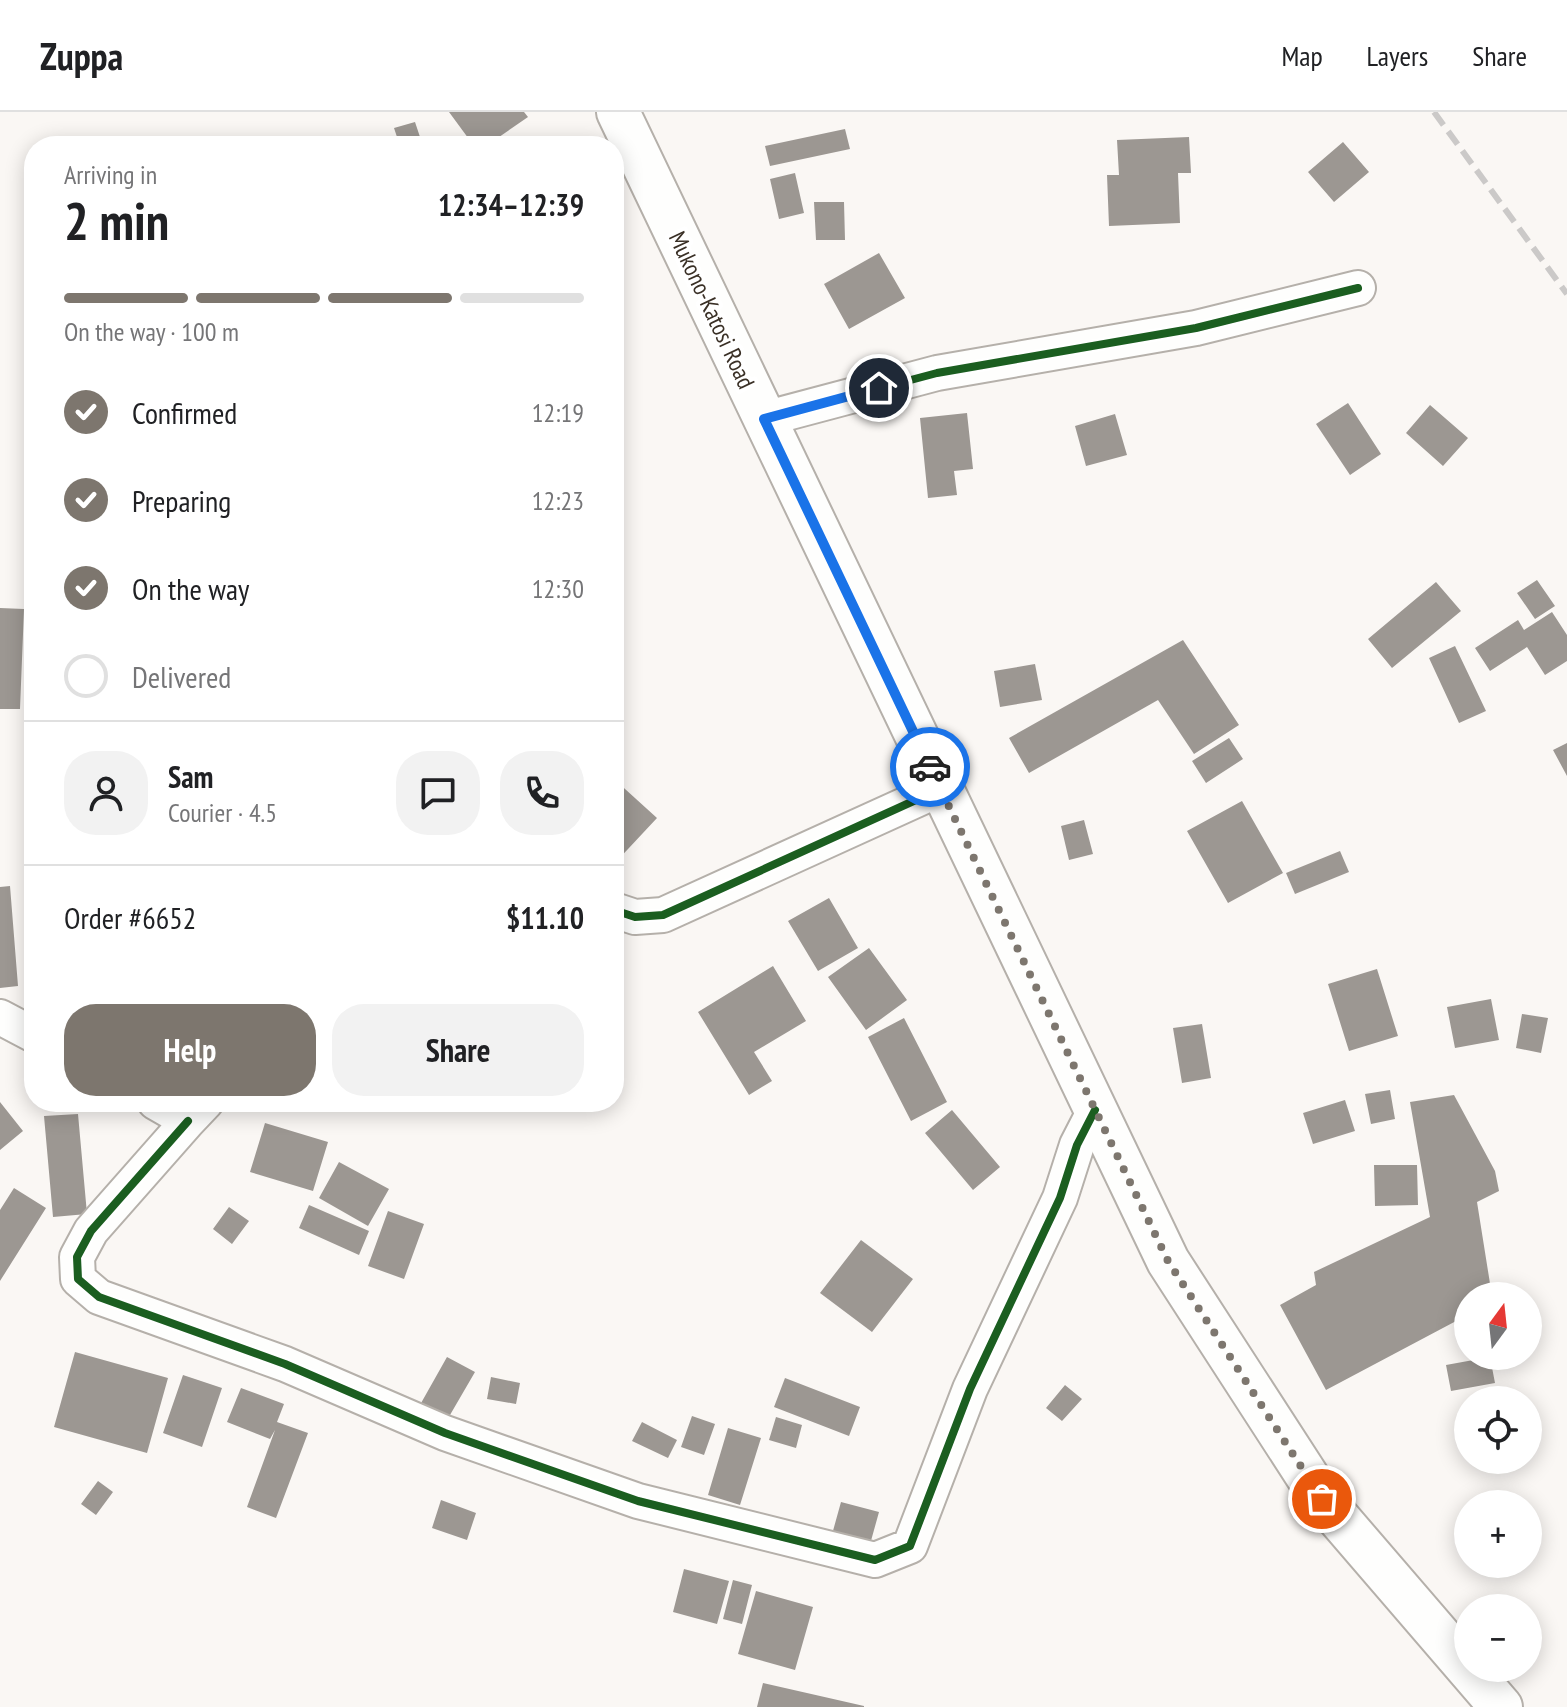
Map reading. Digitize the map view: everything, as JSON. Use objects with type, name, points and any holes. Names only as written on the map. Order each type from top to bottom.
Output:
[{"type":"main road","name":"Mukono-Katosi Road","points":[[618,112],[1168,1261],[1322,1499],[1501,1707]]},
{"type":"street","points":[[764,419],[937,373],[1196,328],[1358,288]]},
{"type":"street","points":[[624,913],[635,917],[663,915],[940,789]]},
{"type":"street","points":[[0,1017],[24,1030]]},
{"type":"street","points":[[197,1112],[91,1231],[77,1257],[78,1279],[99,1297],[285,1364],[445,1433],[638,1501],[875,1560],[910,1546],[970,1389],[1060,1198],[1077,1145],[1095,1110]]},
{"type":"building","points":[[449,112],[524,112],[528,117],[500,136],[467,136]]},
{"type":"building","points":[[415,122],[420,136],[397,136],[394,128]]},
{"type":"building","points":[[845,129],[850,149],[770,166],[765,146]]},
{"type":"building","points":[[1189,137],[1191,173],[1178,173],[1180,223],[1109,226],[1107,175],[1119,175],[1117,140]]},
{"type":"building","points":[[1343,142],[1369,172],[1334,202],[1308,172]]},
{"type":"building","points":[[795,173],[804,213],[779,219],[770,179]]},
{"type":"building","points":[[814,202],[844,202],[845,240],[816,240]]},
{"type":"building","points":[[879,253],[905,298],[849,329],[824,284]]},
{"type":"building","points":[[1348,403],[1381,454],[1350,475],[1316,424]]},
{"type":"building","points":[[1430,405],[1468,438],[1443,466],[1406,433]]},
{"type":"building","points":[[967,413],[973,469],[954,471],[957,495],[928,498],[920,418]]},
{"type":"building","points":[[1115,414],[1127,455],[1086,466],[1075,426]]},
{"type":"building","points":[[1537,580],[1555,606],[1535,619],[1517,593]]},
{"type":"building","points":[[1436,582],[1461,611],[1392,668],[1368,639]]},
{"type":"building","points":[[0,608],[24,609],[20,709],[0,709]]},
{"type":"building","points":[[1552,612],[1567,635],[1567,661],[1545,675],[1527,647],[1490,671],[1475,648],[1518,620],[1524,630]]},
{"type":"building","points":[[1183,640],[1239,725],[1194,754],[1158,700],[1029,773],[1009,738]]},
{"type":"building","points":[[1455,646],[1486,711],[1459,723],[1429,658]]},
{"type":"building","points":[[1035,664],[1042,700],[1000,707],[994,671]]},
{"type":"building","points":[[1229,738],[1243,759],[1206,783],[1192,761]]},
{"type":"building","points":[[1567,743],[1567,776],[1553,750]]},
{"type":"building","points":[[624,788],[657,818],[624,853]]},
{"type":"building","points":[[1242,801],[1283,873],[1228,903],[1187,831]]},
{"type":"building","points":[[1084,820],[1093,854],[1069,860],[1061,826]]},
{"type":"building","points":[[1340,851],[1349,872],[1295,894],[1286,873]]},
{"type":"building","points":[[10,886],[18,986],[0,988],[0,887]]},
{"type":"building","points":[[829,898],[858,948],[818,971],[788,921]]},
{"type":"building","points":[[869,948],[907,1000],[866,1030],[828,977]]},
{"type":"building","points":[[773,966],[806,1021],[754,1052],[772,1081],[749,1095],[698,1012]]},
{"type":"building","points":[[1377,969],[1398,1036],[1349,1051],[1328,984]]},
{"type":"building","points":[[1491,999],[1499,1040],[1455,1048],[1447,1007]]},
{"type":"building","points":[[1522,1014],[1548,1018],[1541,1053],[1516,1048]]},
{"type":"building","points":[[904,1018],[947,1102],[911,1121],[868,1037]]},
{"type":"building","points":[[1202,1024],[1211,1078],[1182,1083],[1173,1028]]},
{"type":"building","points":[[1390,1090],[1395,1119],[1371,1124],[1365,1094]]},
{"type":"building","points":[[1454,1095],[1495,1171],[1499,1191],[1477,1202],[1490,1282],[1454,1282],[1454,1322],[1326,1390],[1280,1305],[1316,1285],[1314,1272],[1430,1217],[1410,1102]]},
{"type":"building","points":[[1345,1100],[1355,1131],[1313,1144],[1303,1113]]},
{"type":"building","points":[[0,1102],[23,1131],[0,1150]]},
{"type":"building","points":[[952,1110],[1000,1167],[973,1190],[925,1133]]},
{"type":"building","points":[[78,1114],[87,1214],[53,1217],[44,1116]]},
{"type":"building","points":[[265,1123],[328,1142],[313,1191],[250,1172]]},
{"type":"building","points":[[339,1162],[389,1189],[368,1226],[319,1198]]},
{"type":"building","points":[[1374,1165],[1417,1165],[1418,1205],[1375,1206]]},
{"type":"building","points":[[14,1188],[46,1208],[0,1281],[0,1210]]},
{"type":"building","points":[[309,1205],[369,1231],[359,1255],[299,1228]]},
{"type":"building","points":[[229,1207],[249,1221],[232,1244],[213,1229]]},
{"type":"building","points":[[388,1211],[424,1224],[404,1279],[368,1266]]},
{"type":"building","points":[[861,1240],[913,1279],[872,1332],[820,1293]]},
{"type":"building","points":[[75,1352],[168,1378],[147,1453],[54,1427]]},
{"type":"building","points":[[447,1357],[475,1372],[443,1427],[416,1412]]},
{"type":"building","points":[[1454,1364],[1454,1370],[1492,1370],[1495,1383],[1454,1386],[1451,1391],[1446,1365]]},
{"type":"building","points":[[183,1375],[222,1388],[202,1447],[163,1433]]},
{"type":"building","points":[[491,1377],[520,1383],[516,1404],[487,1399]]},
{"type":"building","points":[[785,1378],[860,1407],[849,1436],[774,1407]]},
{"type":"building","points":[[1065,1385],[1082,1399],[1062,1421],[1046,1408]]},
{"type":"building","points":[[241,1388],[284,1404],[277,1422],[308,1433],[276,1518],[247,1507],[275,1430],[270,1439],[227,1422]]},
{"type":"building","points":[[692,1416],[715,1424],[704,1455],[681,1447]]},
{"type":"building","points":[[776,1417],[802,1425],[796,1448],[769,1440]]},
{"type":"building","points":[[642,1422],[677,1440],[668,1458],[632,1441]]},
{"type":"building","points":[[728,1428],[761,1438],[740,1505],[708,1495]]},
{"type":"building","points":[[98,1481],[113,1492],[96,1515],[81,1504]]},
{"type":"building","points":[[441,1500],[476,1513],[467,1540],[432,1528]]},
{"type":"building","points":[[841,1502],[879,1512],[869,1548],[831,1538]]},
{"type":"building","points":[[684,1569],[729,1581],[717,1624],[673,1612]]},
{"type":"building","points":[[733,1580],[752,1585],[742,1624],[723,1619]]},
{"type":"building","points":[[756,1591],[813,1607],[795,1670],[738,1654]]},
{"type":"building","points":[[763,1683],[864,1706],[864,1707],[757,1707]]},
{"type":"railway","points":[[1434,112],[1567,294]]},
{"type":"cycle path","points":[[764,419],[937,373],[1196,328],[1358,288]]},
{"type":"cycle path","points":[[624,913],[635,917],[663,915],[940,789]]},
{"type":"cycle path","points":[[188,1121],[91,1231],[77,1257],[78,1279],[99,1297],[285,1364],[445,1433],[638,1501],[875,1560],[910,1546],[970,1389],[1060,1198],[1077,1145],[1095,1110]]},
{"type":"way so far","points":[[930,767],[1168,1261],[1322,1499]]},
{"type":"route","points":[[879,388],[764,419],[930,767]]}]
